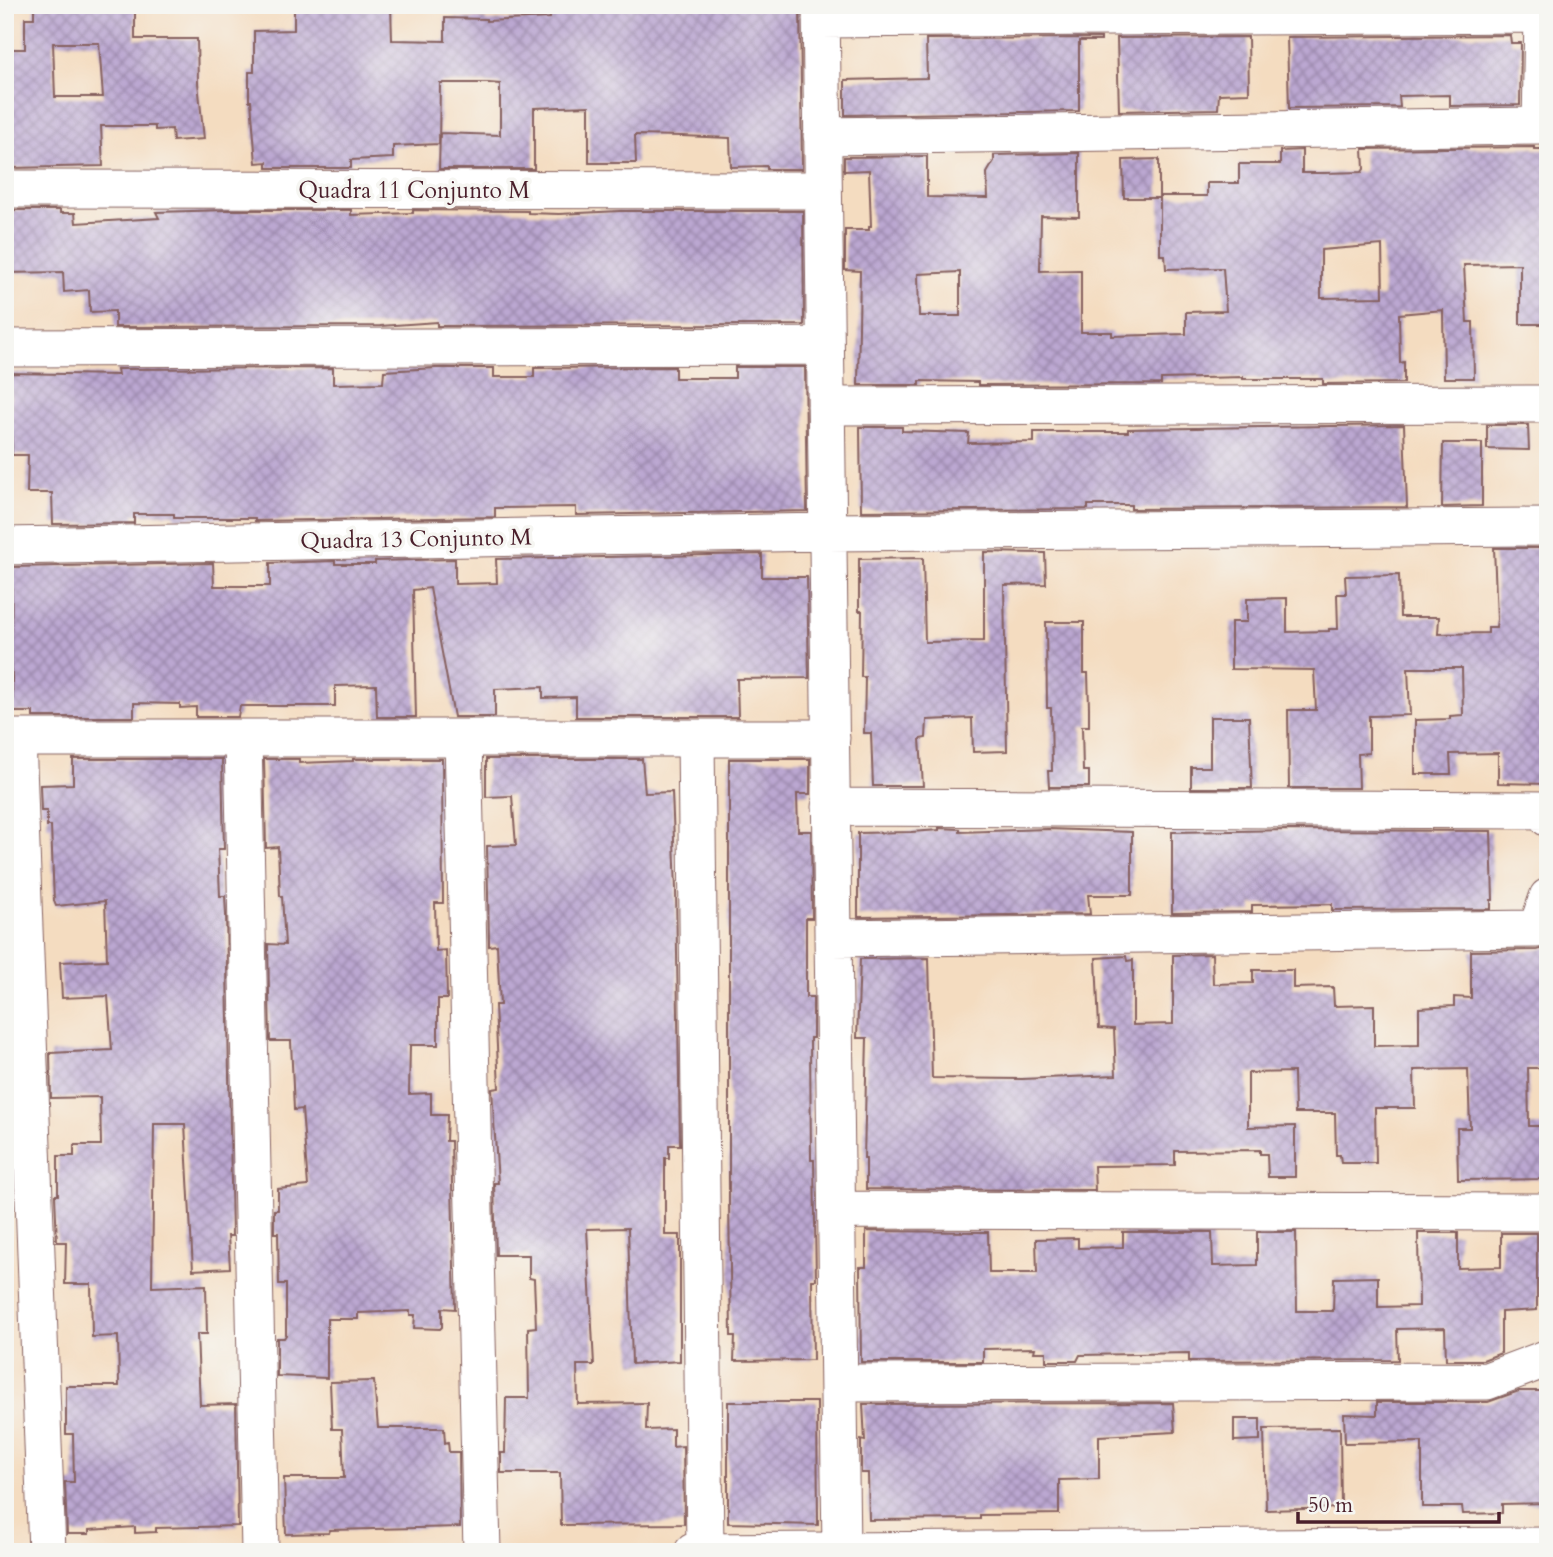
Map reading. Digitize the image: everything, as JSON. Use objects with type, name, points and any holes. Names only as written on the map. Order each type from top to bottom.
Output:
[{"type":"street","points":[[822,136],[1541,125],[1545,63],[1543,14],[821,12],[822,136],[826,407],[827,532],[841,1551]]},
{"type":"street","name":"Quadra 11 Conjunto M","points":[[5,189],[823,190]]},
{"type":"street","points":[[5,348],[825,346]]},
{"type":"street","points":[[826,407],[1548,404]]},
{"type":"street","name":"Quadra 13 Conjunto M","points":[[5,546],[827,532],[1548,527]]},
{"type":"street","points":[[47,1552],[19,1138],[11,737],[831,738]]},
{"type":"street","points":[[243,738],[260,1552]]},
{"type":"street","points":[[463,738],[482,1552]]},
{"type":"street","points":[[696,738],[705,1552]]},
{"type":"street","points":[[831,807],[1547,810],[1548,818]]},
{"type":"street","points":[[833,938],[1538,929],[1548,897]]},
{"type":"street","points":[[836,1210],[1548,1212]]},
{"type":"street","points":[[839,1383],[1487,1381],[1548,1358]]},
{"type":"street","points":[[694,1552],[1401,1549],[1548,1545]]},
{"type":"street","points":[[33,1552],[69,1552]]},
{"type":"building","points":[[34,5],[135,5],[135,39],[197,39],[204,139],[173,141],[172,129],[155,130],[155,126],[101,126],[103,166],[10,168],[9,156],[5,156],[5,54],[10,54],[10,49],[25,49],[25,18],[34,18]],"holes":[[[53,43],[99,43],[103,97],[55,97]]]},
{"type":"building","points":[[294,5],[391,5],[392,40],[445,41],[445,18],[486,21],[550,18],[550,5],[800,5],[802,169],[731,167],[730,138],[682,136],[635,135],[636,163],[589,163],[589,106],[534,108],[534,169],[439,169],[440,133],[500,135],[500,84],[488,83],[440,83],[439,144],[393,146],[393,158],[351,160],[351,168],[267,168],[267,162],[256,163],[249,101],[249,72],[254,72],[254,31],[294,30]]},
{"type":"building","points":[[1510,35],[1511,43],[1521,43],[1520,105],[1450,106],[1450,95],[1399,96],[1400,107],[1289,108],[1287,37]]},
{"type":"building","points":[[1248,37],[1249,93],[1219,94],[1218,109],[1119,111],[1117,38]]},
{"type":"building","points":[[1101,38],[1101,41],[1079,41],[1079,111],[845,115],[845,80],[927,78],[926,39]]},
{"type":"building","points":[[1363,149],[1548,149],[1548,324],[1520,324],[1520,264],[1464,265],[1467,322],[1473,322],[1474,378],[1444,378],[1443,310],[1399,314],[1400,363],[1404,362],[1404,383],[1323,384],[1323,379],[1243,377],[1161,379],[1161,384],[978,385],[978,382],[920,381],[920,385],[858,385],[860,271],[845,270],[845,230],[869,230],[871,226],[869,170],[844,171],[844,157],[927,156],[927,197],[988,198],[987,173],[994,161],[994,155],[1079,153],[1079,217],[1041,216],[1040,271],[1081,270],[1081,332],[1112,332],[1112,336],[1186,334],[1186,312],[1226,311],[1223,268],[1166,269],[1165,255],[1160,255],[1160,196],[1207,196],[1207,183],[1239,183],[1239,164],[1280,164],[1280,151],[1302,150],[1302,173],[1362,172]],"holes":[[[1382,245],[1383,297],[1321,298],[1321,250]],[[960,272],[960,316],[919,316],[918,274]]]},
{"type":"building","points":[[1159,159],[1159,198],[1124,198],[1123,160]]},
{"type":"building","points":[[12,210],[60,210],[60,213],[75,213],[76,223],[159,218],[156,212],[228,210],[351,210],[351,215],[413,213],[413,210],[528,211],[559,214],[620,211],[803,211],[804,325],[437,326],[437,322],[380,326],[115,327],[115,311],[90,312],[89,290],[64,292],[63,272],[5,273],[5,212],[13,212]]},
{"type":"building","points":[[675,367],[675,378],[735,378],[735,367],[805,367],[807,511],[576,515],[576,507],[495,508],[495,517],[255,521],[255,518],[174,518],[174,514],[134,514],[134,523],[53,524],[52,493],[27,493],[28,455],[12,455],[10,373],[118,375],[117,369],[333,368],[333,384],[383,383],[384,371],[436,368],[494,368],[494,377],[534,377],[534,368]]},
{"type":"building","points":[[1404,425],[1407,507],[1131,509],[1131,505],[1088,505],[1088,509],[861,511],[860,427],[902,427],[902,431],[969,433],[968,443],[1034,442],[1034,432]]},
{"type":"building","points":[[1487,425],[1528,425],[1529,450],[1487,449]]},
{"type":"building","points":[[1443,443],[1482,443],[1482,506],[1442,507]]},
{"type":"building","points":[[1494,548],[1544,548],[1544,571],[1548,571],[1548,784],[1498,783],[1498,753],[1450,754],[1451,774],[1415,774],[1415,720],[1450,719],[1450,716],[1463,715],[1462,668],[1408,668],[1410,715],[1369,716],[1369,753],[1358,754],[1359,788],[1289,788],[1288,710],[1316,710],[1314,670],[1231,669],[1231,622],[1247,622],[1247,599],[1287,598],[1287,632],[1329,631],[1338,629],[1337,594],[1346,594],[1345,576],[1399,575],[1400,617],[1439,617],[1438,634],[1488,633],[1488,627],[1496,627],[1497,619]]},
{"type":"building","points":[[984,552],[1045,553],[1046,584],[1004,585],[1007,751],[973,752],[972,718],[927,720],[926,738],[920,739],[923,786],[873,786],[871,733],[864,733],[865,677],[861,677],[862,611],[859,611],[859,559],[923,558],[925,642],[984,641]]},
{"type":"building","points":[[762,554],[762,577],[807,577],[809,678],[737,679],[738,717],[576,717],[576,697],[543,698],[543,687],[495,689],[495,717],[454,717],[430,588],[413,590],[416,717],[377,717],[376,685],[335,686],[335,706],[240,706],[238,717],[196,717],[196,707],[180,708],[180,704],[134,703],[134,717],[33,717],[33,712],[13,712],[12,567],[213,563],[214,586],[270,586],[270,563],[335,561],[335,564],[375,564],[375,561],[455,559],[455,584],[497,583],[496,559]]},
{"type":"building","points":[[1046,622],[1084,622],[1084,673],[1088,673],[1089,726],[1082,726],[1083,771],[1089,771],[1089,787],[1049,787],[1048,771],[1052,771],[1051,708],[1047,708]]},
{"type":"building","points":[[1210,717],[1249,717],[1252,788],[1191,788],[1191,767],[1210,767]]},
{"type":"building","points":[[73,759],[222,759],[224,849],[218,849],[220,896],[225,896],[226,915],[232,1236],[228,1236],[230,1268],[193,1270],[185,1124],[154,1124],[152,1287],[206,1285],[207,1334],[197,1334],[200,1405],[236,1404],[238,1526],[156,1528],[156,1532],[135,1533],[135,1527],[89,1530],[89,1534],[67,1534],[65,1482],[74,1482],[73,1434],[66,1434],[66,1386],[119,1386],[118,1336],[92,1337],[91,1284],[65,1284],[66,1242],[57,1242],[55,1195],[58,1195],[58,1156],[74,1156],[74,1145],[101,1145],[100,1097],[51,1098],[50,1053],[112,1050],[108,996],[62,998],[60,962],[107,960],[105,901],[56,906],[54,901],[51,826],[47,826],[47,811],[41,811],[40,785],[73,784]]},
{"type":"building","points":[[264,759],[299,759],[299,763],[353,759],[442,759],[443,903],[435,903],[436,951],[446,950],[447,999],[438,999],[438,1045],[410,1045],[409,1094],[431,1093],[431,1115],[447,1115],[446,1141],[451,1141],[455,1309],[442,1308],[440,1329],[414,1328],[415,1315],[410,1315],[410,1311],[358,1313],[358,1319],[327,1319],[327,1378],[277,1376],[277,1338],[284,1338],[286,1335],[286,1284],[279,1284],[278,1233],[274,1233],[274,1210],[278,1210],[278,1189],[308,1186],[302,1109],[294,1110],[291,1041],[270,1041],[268,944],[285,945],[278,847],[266,848]]},
{"type":"building","points":[[486,759],[642,759],[645,793],[672,792],[680,1145],[669,1145],[669,1158],[665,1158],[665,1235],[680,1235],[680,1361],[632,1364],[628,1228],[587,1229],[594,1365],[577,1365],[578,1404],[647,1403],[646,1430],[673,1429],[673,1447],[683,1446],[684,1524],[561,1525],[560,1473],[501,1473],[501,1453],[505,1453],[506,1398],[529,1398],[528,1328],[536,1327],[534,1279],[529,1278],[529,1255],[496,1255],[494,1183],[498,1183],[492,1089],[499,1088],[495,1005],[500,1005],[497,945],[489,946],[487,846],[516,845],[512,796],[486,797]]},
{"type":"building","points":[[729,759],[810,759],[810,794],[797,794],[798,831],[811,831],[812,918],[806,918],[806,997],[813,997],[813,1038],[810,1038],[811,1160],[814,1160],[816,1280],[812,1280],[813,1360],[734,1361],[735,1336],[731,1336],[729,1201]]},
{"type":"building","points":[[939,828],[960,829],[960,832],[1048,829],[1132,832],[1132,895],[1088,895],[1090,914],[858,917],[858,833],[911,832]]},
{"type":"building","points":[[1491,831],[1491,909],[1332,910],[1332,904],[1252,905],[1252,912],[1172,913],[1172,832]]},
{"type":"building","points":[[1548,947],[1548,1068],[1528,1068],[1529,1126],[1548,1126],[1548,1179],[1458,1180],[1457,1128],[1470,1128],[1468,1069],[1414,1070],[1415,1108],[1375,1108],[1376,1163],[1341,1163],[1340,1155],[1336,1155],[1335,1113],[1295,1113],[1294,1072],[1248,1073],[1248,1127],[1295,1126],[1295,1177],[1268,1177],[1267,1154],[1260,1154],[1260,1150],[1175,1151],[1175,1165],[1094,1166],[1095,1190],[866,1189],[864,1159],[867,1038],[857,1038],[860,959],[929,958],[932,1078],[1022,1079],[1116,1075],[1114,1029],[1099,1028],[1096,958],[1126,956],[1127,961],[1133,960],[1133,1025],[1173,1024],[1173,955],[1212,954],[1213,984],[1253,983],[1253,970],[1293,970],[1293,988],[1333,987],[1334,1006],[1374,1005],[1374,1046],[1419,1045],[1419,1008],[1454,1006],[1454,997],[1471,998],[1471,951],[1537,950]]},
{"type":"building","points":[[5,1062],[8,1062],[9,1098],[5,1098]]},
{"type":"building","points":[[866,1231],[988,1232],[989,1273],[1037,1273],[1036,1239],[1078,1238],[1078,1248],[1123,1247],[1123,1232],[1212,1232],[1213,1266],[1257,1265],[1257,1232],[1296,1232],[1297,1311],[1333,1311],[1334,1278],[1378,1277],[1378,1307],[1419,1306],[1418,1233],[1458,1233],[1458,1268],[1501,1267],[1501,1233],[1537,1233],[1537,1310],[1501,1312],[1501,1353],[1483,1360],[1446,1360],[1445,1328],[1397,1329],[1398,1360],[1189,1361],[1189,1353],[1080,1355],[1077,1361],[1046,1361],[1046,1352],[1034,1352],[1035,1348],[983,1349],[983,1362],[861,1362],[860,1267],[866,1267]]},
{"type":"building","points":[[374,1381],[378,1428],[444,1428],[449,1452],[459,1452],[460,1527],[330,1530],[329,1533],[286,1534],[284,1478],[344,1478],[342,1429],[332,1429],[330,1382]]},
{"type":"building","points":[[1519,1391],[1548,1391],[1548,1503],[1502,1504],[1502,1513],[1463,1514],[1462,1507],[1422,1507],[1422,1442],[1345,1443],[1344,1414],[1377,1415],[1377,1402],[1488,1402]]},
{"type":"building","points":[[728,1402],[817,1402],[818,1525],[728,1523]]},
{"type":"building","points":[[1173,1403],[1175,1432],[1099,1436],[1099,1479],[1059,1480],[1059,1514],[980,1515],[980,1519],[869,1520],[868,1473],[861,1473],[861,1440],[865,1441],[863,1404]]},
{"type":"building","points":[[1234,1419],[1260,1419],[1260,1440],[1234,1441]]},
{"type":"building","points":[[1340,1428],[1341,1508],[1266,1510],[1264,1429]]}]
